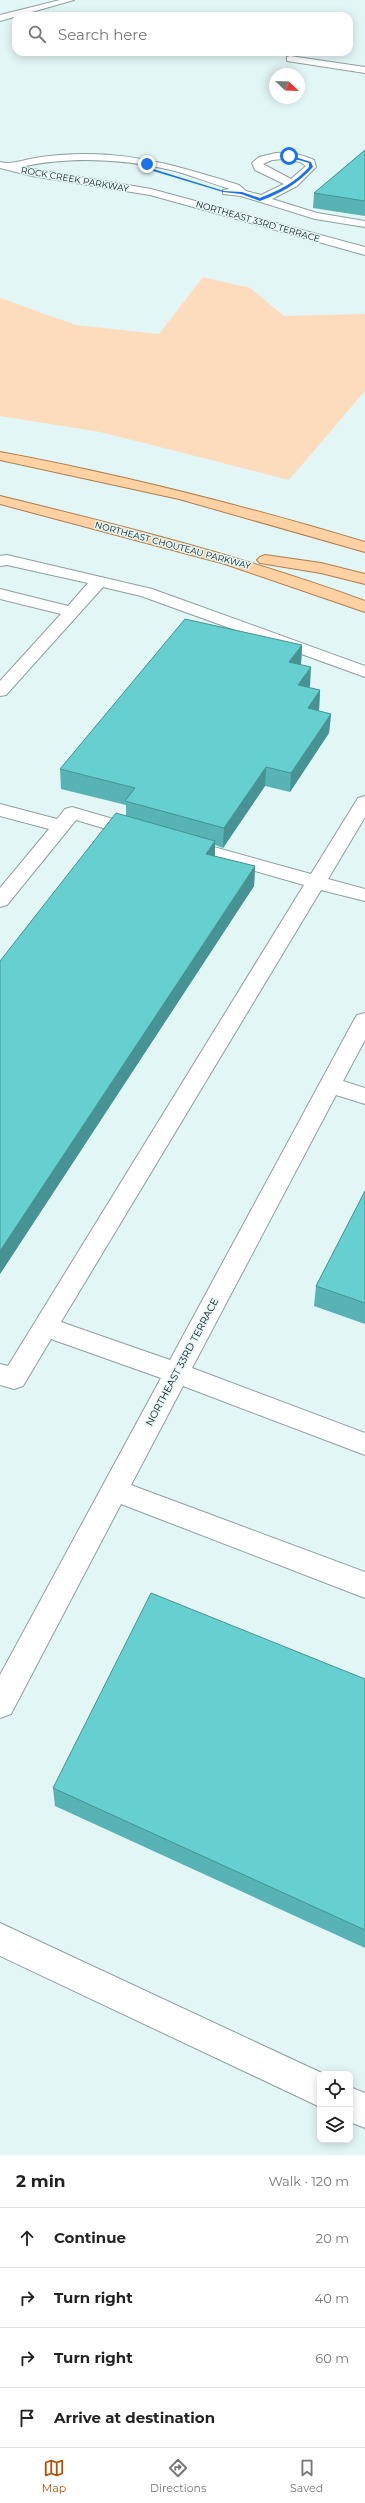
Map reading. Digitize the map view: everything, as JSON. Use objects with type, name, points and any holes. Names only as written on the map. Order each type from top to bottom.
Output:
[{"type":"main road","points":[[0,456],[96,474],[274,519],[365,547]]},
{"type":"main road","name":"NORTHEAST CHOUTEAU PARKWAY","points":[[0,500],[199,550],[274,573],[365,607]]},
{"type":"main road","points":[[199,550],[321,568],[365,579]]},
{"type":"street","points":[[23,12],[70,0]]},
{"type":"street","points":[[0,18],[12,15]]},
{"type":"street","points":[[290,59],[365,70]]},
{"type":"street","points":[[4,166],[75,157],[108,158],[147,164],[152,169],[224,192],[242,193],[260,200],[315,216],[365,224]]},
{"type":"street","name":"ROCK CREEK PARKWAY","points":[[4,166],[151,192]]},
{"type":"street","points":[[260,200],[293,184]]},
{"type":"street","name":"NORTHEAST 33RD TERRACE","points":[[151,192],[365,250]]},
{"type":"street","points":[[0,561],[7,560],[146,592],[365,672]]},
{"type":"street","points":[[0,691],[99,581]]},
{"type":"street","points":[[0,594],[72,612]]},
{"type":"street","points":[[0,1374],[14,1379],[365,802]]},
{"type":"street","points":[[0,810],[61,826]]},
{"type":"street","points":[[0,901],[72,813],[365,895]]},
{"type":"street","name":"NORTHEAST 33RD TERRACE","points":[[0,1704],[365,1020]]},
{"type":"street","points":[[330,1085],[365,1096]]},
{"type":"street","points":[[45,1327],[176,1373],[365,1444]]},
{"type":"street","points":[[114,1490],[253,1541],[365,1585]]},
{"type":"street","points":[[0,1939],[317,2089]]},
{"type":"street","points":[[353,2105],[365,2111]]},
{"type":"shaded area","points":[[203,277],[250,288],[284,316],[365,314],[365,391],[289,480],[100,432],[0,416],[0,298],[76,325],[159,334]]},
{"type":"building","points":[[365,150],[365,201],[314,193]]},
{"type":"building","points":[[185,619],[302,645],[289,662],[311,667],[298,685],[320,690],[308,708],[331,714],[291,773],[266,767],[224,828],[125,801],[135,788],[60,769]]},
{"type":"building","points":[[116,813],[215,841],[206,854],[255,866],[0,1251],[0,961]]},
{"type":"building","points":[[365,1191],[365,1303],[316,1286]]},
{"type":"building","points":[[151,1593],[365,1679],[365,1930],[53,1788]]},
{"type":"route","points":[[147,164],[152,169],[224,192],[242,193],[260,200],[284,190],[300,179],[311,167],[310,162],[302,158],[289,156]]}]
